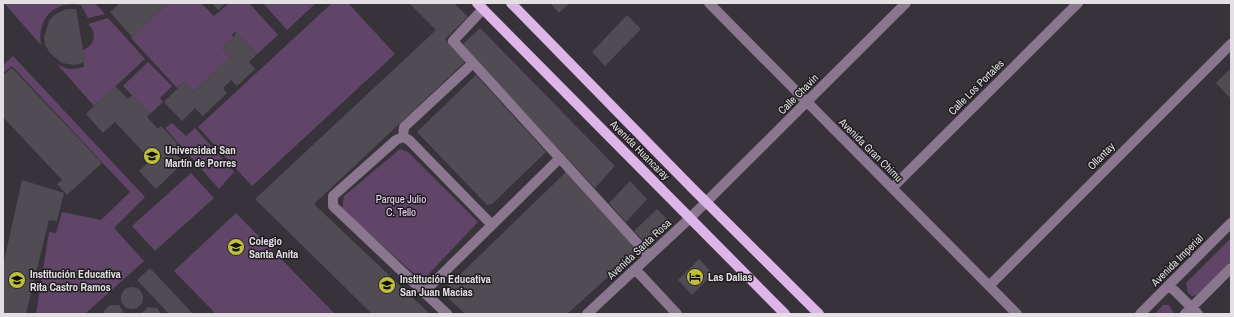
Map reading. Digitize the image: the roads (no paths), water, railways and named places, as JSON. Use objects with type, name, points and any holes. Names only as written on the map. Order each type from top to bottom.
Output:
[{"type":"main road","name":"Avenida Huancaray","points":[[511,3],[819,314]]},
{"type":"main road","name":"Avenida Huancaray","points":[[480,6],[785,314]]},
{"type":"street","name":"Calle Chavín","points":[[707,202],[906,3]]},
{"type":"street","name":"Calle Los Portales","points":[[892,188],[1078,3]]},
{"type":"street","name":"Avenida Gran Chimu","points":[[713,4],[807,103],[1017,314]]},
{"type":"street","points":[[480,6],[453,41],[649,256]]},
{"type":"street","name":"Ollantay","points":[[989,286],[1231,44]]},
{"type":"street","points":[[403,137],[404,127],[473,62]]},
{"type":"street","points":[[403,137],[409,140],[492,225]]},
{"type":"street","points":[[403,137],[390,145],[333,196],[333,206],[447,314]]},
{"type":"street","points":[[424,292],[560,158]]},
{"type":"street","name":"Avenida Santa Rosa","points":[[587,314],[707,202]]},
{"type":"street","name":"Avenida Imperial","points":[[1140,314],[1231,224]]},
{"type":"street","points":[[1169,285],[1191,312],[1231,268]]},
{"type":"street","points":[[636,269],[677,314]]},
{"type":"place","name":"Universidad San Martín de Porres","points":[[152,156]]},
{"type":"place","name":"Colegio Santa Anita","points":[[236,247]]},
{"type":"place","name":"Las Dalias","points":[[695,277]]},
{"type":"place","name":"Institución Educativa Rita Castro Ramos","points":[[17,280]]},
{"type":"place","name":"Institución Educativa San Juan Macias","points":[[387,285]]},
{"type":"park label","name":"Parque Julio C. Tello","points":[[401,205]]}]
